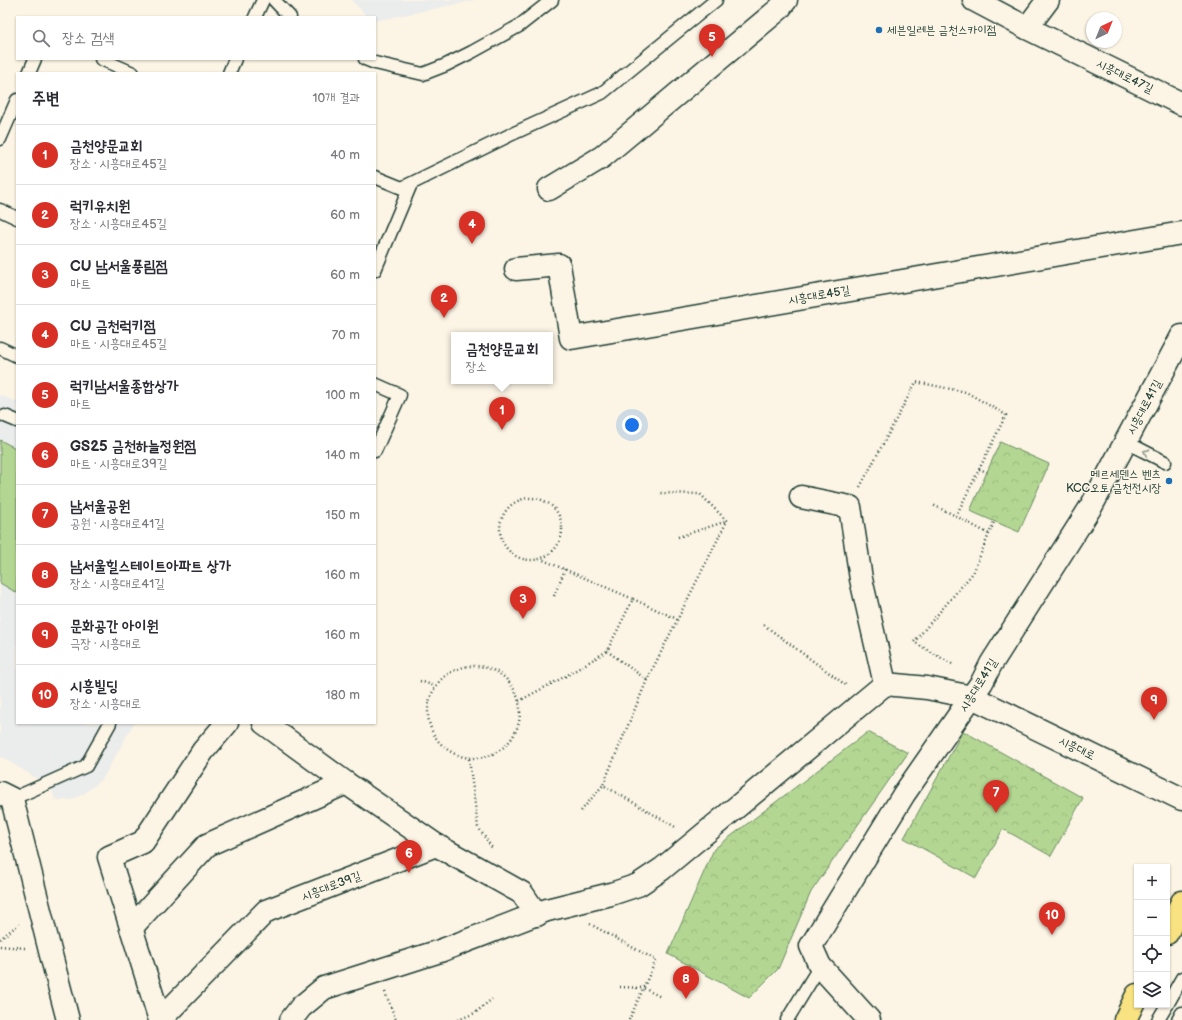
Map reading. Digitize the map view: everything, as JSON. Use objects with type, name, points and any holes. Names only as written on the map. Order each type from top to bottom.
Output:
[{"type":"main road","points":[[1170,927],[1182,902]]},
{"type":"main road","points":[[1125,1020],[1134,1001]]},
{"type":"street","points":[[549,189],[602,158],[779,9],[786,0]]},
{"type":"street","name":"시흥대로47길","points":[[974,0],[1027,28],[1182,103]]},
{"type":"street","points":[[1027,28],[1048,0]]},
{"type":"street","name":"시흥대로45길","points":[[516,269],[559,265],[570,338],[1182,233]]},
{"type":"street","name":"시흥대로41길","points":[[869,1020],[820,966],[812,946],[904,794],[982,682],[990,664],[1092,505],[1182,336]]},
{"type":"street","points":[[291,1020],[301,1007],[324,988],[440,951],[557,907],[611,894],[638,885],[662,869],[885,684],[861,579],[850,507],[801,497]]},
{"type":"street","name":"시흥대로","points":[[885,684],[927,688],[972,697],[1182,799]]},
{"type":"street","name":"시흥대로39길","points":[[226,724],[204,751],[143,842],[108,857],[160,1020],[266,912],[436,845]]},
{"type":"street","points":[[265,724],[346,783],[436,845],[522,893],[537,915]]},
{"type":"street","points":[[131,928],[207,845],[346,783]]},
{"type":"street","points":[[6,796],[50,951],[67,1018]]},
{"type":"lane","points":[[255,16],[263,0]]},
{"type":"lane","points":[[274,0],[289,16]]},
{"type":"lane","points":[[368,60],[423,74],[446,65],[472,52],[519,26],[552,0]]},
{"type":"lane","points":[[376,177],[402,188],[510,135],[602,93],[716,0]]},
{"type":"lane","points":[[29,72],[35,60]]},
{"type":"lane","points":[[103,60],[131,72]]},
{"type":"lane","points":[[229,72],[235,60]]},
{"type":"lane","points":[[0,139],[16,102]]},
{"type":"lane","points":[[376,268],[410,184]]},
{"type":"lane","points":[[0,210],[16,218]]},
{"type":"lane","points":[[0,348],[16,356]]},
{"type":"lane","points":[[376,384],[400,395],[376,449]]},
{"type":"lane","points":[[5,416],[16,421]]},
{"type":"lane","points":[[1126,442],[1165,462]]},
{"type":"lane","points":[[6,796],[86,766],[109,724]]},
{"type":"lane","points":[[786,1020],[820,966]]},
{"type":"lane","points":[[1170,1000],[1182,978]]},
{"type":"lane","points":[[1158,1020],[1165,1008]]},
{"type":"lane","points":[[1178,1020],[1182,1013]]},
{"type":"path","points":[[850,507],[916,382],[966,392],[1006,415],[956,516]]},
{"type":"path","points":[[979,469],[987,472]]},
{"type":"path","points":[[659,493],[700,494],[727,521]]},
{"type":"path","points":[[541,558],[550,553],[557,546],[562,536],[562,526],[559,515],[553,507],[544,501],[535,498],[524,498],[515,501],[507,508],[501,517],[499,527],[500,537],[504,546],[512,554],[521,559],[531,560],[541,558],[677,619]]},
{"type":"path","points":[[933,505],[989,534]]},
{"type":"path","points":[[678,537],[727,521]]},
{"type":"path","points":[[581,811],[603,785],[647,680],[727,521]]},
{"type":"path","points":[[952,664],[914,642],[973,573],[994,522]]},
{"type":"path","points":[[554,596],[565,569]]},
{"type":"path","points":[[519,701],[566,676],[607,651],[633,599]]},
{"type":"path","points":[[764,625],[866,700]]},
{"type":"path","points":[[607,651],[647,680]]},
{"type":"path","points":[[475,665],[491,669],[504,676],[514,688],[519,701],[520,716],[517,730],[509,743],[498,752],[484,758],[469,759],[454,754],[440,745],[431,732],[427,717],[428,701],[435,686],[445,675],[460,668],[475,665]]},
{"type":"path","points":[[420,681],[435,686]]},
{"type":"path","points":[[469,759],[478,827],[496,853]]},
{"type":"path","points":[[603,785],[697,840]]},
{"type":"path","points":[[557,907],[656,960],[629,1020]]},
{"type":"path","points":[[378,971],[396,1020]]},
{"type":"path","points":[[620,987],[643,988],[662,997]]},
{"type":"path","points":[[458,1020],[475,1013],[492,999]]},
{"type":"shaded area","points":[[351,0],[476,0],[376,21],[376,16],[367,16]]},
{"type":"shaded area","points":[[0,395],[16,402],[16,724],[133,724],[103,778],[85,793],[72,800],[55,800],[51,787],[0,756]]},
{"type":"green space","points":[[0,440],[16,448],[16,592],[0,583]]},
{"type":"green space","points":[[1000,442],[1049,464],[1019,532],[970,511]]},
{"type":"green space","points":[[963,731],[1083,798],[1051,856],[1003,829],[976,878],[904,838]]},
{"type":"green space","points":[[868,732],[908,753],[811,892],[778,969],[749,998],[668,954],[714,849]]},
{"type":"place","name":"세븐일레븐 금천스카이점","points":[[879,30]]},
{"type":"place","name":"럭키남서울종합상가","points":[[712,57]]},
{"type":"place","name":"CU 금천럭키점","points":[[472,244]]},
{"type":"place","name":"럭키유치원","points":[[444,318]]},
{"type":"place","name":"금천양문교회","points":[[502,430]]},
{"type":"place","name":"메르세덴스 벤츠 KCC오토 금천전시장","points":[[1169,481]]},
{"type":"place","name":"CU 남서울풍림점","points":[[523,619]]},
{"type":"place","name":"문화공간 아이원","points":[[1154,720]]},
{"type":"place","name":"남서울공원","points":[[996,813]]},
{"type":"place","name":"GS25 금천하늘정원점","points":[[409,873]]},
{"type":"place","name":"시흥빌딩","points":[[1052,935]]},
{"type":"place","name":"남서울힐스테이트아파트 상가","points":[[686,999]]}]
